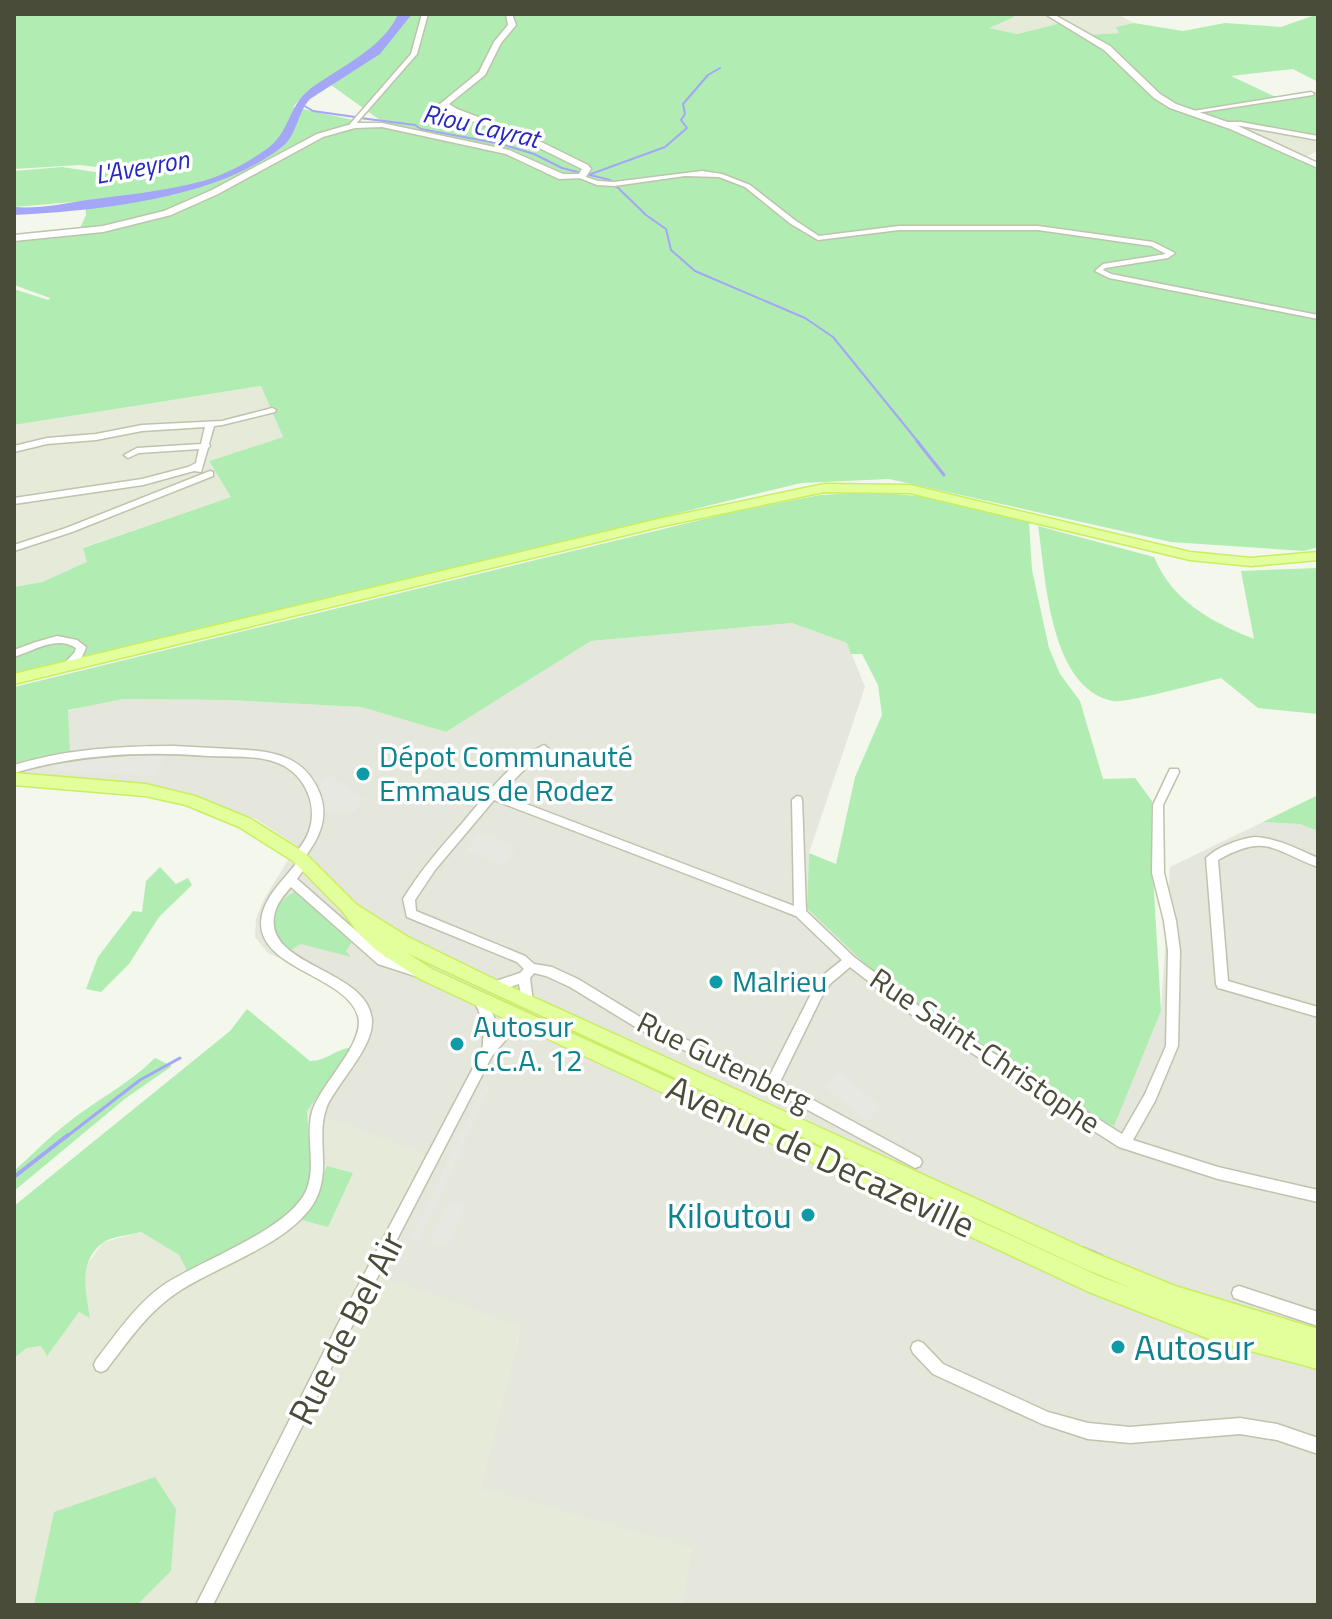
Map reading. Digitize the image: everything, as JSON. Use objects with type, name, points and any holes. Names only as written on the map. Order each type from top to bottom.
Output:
[{"type":"main road","points":[[14,679],[741,503],[824,488],[872,486],[910,489],[1190,556],[1251,562],[1318,556]]},
{"type":"main road","name":"Avenue de Decazeville","points":[[14,779],[145,790],[189,800],[245,823],[301,860],[382,945],[426,974],[487,994],[1104,1267],[1175,1296],[1318,1340]]},
{"type":"main road","name":"Avenue de Decazeville","points":[[349,907],[487,994]]},
{"type":"main road","name":"Avenue de Decazeville","points":[[522,1010],[1147,1306],[1220,1332],[1318,1358]]},
{"type":"street","points":[[352,125],[414,54],[425,14]]},
{"type":"street","points":[[509,14],[512,25],[498,42],[487,66],[444,104],[585,167],[583,175]]},
{"type":"street","points":[[1048,14],[1107,48],[1157,96],[1318,166]]},
{"type":"street","points":[[1190,112],[1311,94]]},
{"type":"street","points":[[1227,124],[1318,138]]},
{"type":"street","points":[[14,238],[89,232],[159,215],[208,195],[331,131],[352,125],[399,129],[509,152],[562,177],[583,175],[614,184],[664,176],[726,176],[755,190],[818,238],[899,228],[1038,228],[1153,244],[1171,253],[1103,266],[1099,271],[1109,276],[1318,317]]},
{"type":"street","points":[[14,449],[47,441],[96,437],[142,428],[210,424],[272,410]]},
{"type":"street","points":[[195,480],[210,424]]},
{"type":"street","points":[[128,455],[137,451],[206,446]]},
{"type":"street","points":[[14,501],[143,482],[200,464]]},
{"type":"street","points":[[14,548],[210,474]]},
{"type":"street","points":[[14,654],[60,638],[75,641],[81,647],[80,653],[67,666]]},
{"type":"street","points":[[492,795],[524,763],[544,749]]},
{"type":"street","points":[[14,769],[67,756],[165,750],[261,755],[282,760],[309,778],[317,808],[317,828],[292,881],[269,910],[266,924],[269,939],[279,952],[319,972],[362,1006],[366,1019],[360,1040],[324,1097],[318,1115],[320,1176],[307,1201],[278,1227],[168,1290],[135,1321],[101,1365]]},
{"type":"street","points":[[1124,1143],[1150,1097],[1172,1046],[1174,951],[1158,873],[1158,805],[1174,772]]},
{"type":"street","name":"Rue Saint-Christophe","points":[[492,795],[800,913],[850,960],[916,1011],[1124,1143],[1218,1173],[1318,1196]]},
{"type":"street","name":"Rue Gutenberg","points":[[492,795],[431,867],[409,899],[411,914],[444,930],[505,952],[528,972],[548,971],[574,983],[646,1027],[772,1084],[915,1162]]},
{"type":"street","points":[[797,800],[800,913]]},
{"type":"street","points":[[1318,863],[1264,839],[1242,841],[1212,858],[1222,984],[1318,1012]]},
{"type":"street","points":[[292,881],[382,961],[426,974]]},
{"type":"street","points":[[772,1084],[817,994],[826,980],[850,960]]},
{"type":"street","points":[[487,994],[528,972]]},
{"type":"street","points":[[522,1010],[528,972]]},
{"type":"street","name":"Rue de Bel Air","points":[[487,994],[493,1026],[488,1052]]},
{"type":"street","name":"Rue de Bel Air","points":[[204,1605],[343,1329],[488,1052],[522,1010]]},
{"type":"street","points":[[1239,1293],[1318,1319]]},
{"type":"street","points":[[918,1348],[938,1369],[1047,1419],[1088,1431],[1130,1435],[1240,1426],[1277,1432],[1318,1446]]},
{"type":"shaded area","points":[[1011,14],[1106,14],[1119,15],[1134,23],[1117,27],[1120,33],[1088,35],[1065,22],[1017,34],[987,28],[1013,17]]},
{"type":"shaded area","points":[[1245,123],[1318,137],[1318,151],[1300,160],[1226,126]]},
{"type":"shaded area","points":[[261,386],[283,437],[209,461],[232,497],[84,547],[88,562],[42,582],[14,587],[14,425]]},
{"type":"shaded area","points":[[792,623],[847,643],[865,687],[809,853],[807,908],[1113,1126],[1161,1011],[1170,867],[1263,822],[1300,824],[1318,831],[1318,1605],[682,1605],[692,1548],[481,1489],[521,1327],[379,1276],[438,1159],[307,1111],[361,1034],[359,1009],[340,992],[299,967],[268,953],[255,937],[256,919],[264,899],[297,846],[256,819],[195,796],[141,783],[24,775],[14,771],[14,763],[70,751],[68,711],[93,704],[123,699],[226,700],[361,707],[446,732],[591,641]]},
{"type":"shaded area","points":[[155,753],[167,755],[156,776],[55,771],[49,762]]},
{"type":"shaded area","points":[[328,774],[365,799],[354,812],[323,812],[320,784]]},
{"type":"shaded area","points":[[479,833],[517,847],[503,865],[466,850]]},
{"type":"shaded area","points":[[839,1072],[882,1107],[866,1122],[825,1087]]},
{"type":"shaded area","points":[[484,1084],[491,1087],[418,1241],[410,1239]]},
{"type":"shaded area","points":[[307,1111],[438,1158],[521,1326],[482,1489],[693,1548],[682,1605],[14,1605],[14,1358],[27,1348],[41,1346],[46,1355],[79,1312],[90,1317],[83,1276],[87,1264],[104,1242],[141,1232],[179,1255],[187,1271],[251,1237],[295,1205],[306,1190],[311,1175]]},
{"type":"shaded area","points":[[449,1201],[466,1206],[447,1246],[430,1241]]},
{"type":"green space","points":[[14,14],[1011,14],[1014,17],[989,28],[1017,34],[1065,22],[1088,35],[1119,33],[1116,27],[1134,23],[1183,31],[1225,23],[1281,27],[1318,14],[1318,82],[1293,69],[1231,76],[1280,99],[1318,91],[1318,137],[1245,123],[1228,126],[1318,167],[1318,547],[1304,551],[1171,542],[889,479],[801,483],[14,676],[14,587],[42,582],[87,562],[83,548],[231,497],[209,461],[283,437],[261,386],[14,425],[14,289],[48,300],[50,298],[14,285],[14,240],[77,235],[86,215],[85,201],[14,207],[14,171],[62,167],[95,172],[105,168],[80,165],[14,169]],"holes":[[[331,85],[391,128],[293,107],[309,90]]]},
{"type":"green space","points":[[873,492],[929,497],[1029,522],[1032,570],[1049,648],[1060,674],[1080,701],[1103,779],[1135,778],[1152,801],[1151,840],[1161,1011],[1114,1126],[1083,1112],[884,982],[807,908],[809,853],[836,864],[855,777],[882,715],[878,685],[862,654],[851,654],[847,643],[792,623],[591,641],[446,732],[361,707],[226,700],[123,699],[68,710],[70,751],[14,763],[14,687],[729,513],[820,495]]},
{"type":"green space","points":[[1038,526],[1154,557],[1172,586],[1195,608],[1254,639],[1241,571],[1318,568],[1318,714],[1258,708],[1221,678],[1120,701],[1092,692],[1075,675],[1054,628]]},
{"type":"green space","points":[[1318,795],[1318,831],[1300,824],[1263,822]]},
{"type":"green space","points":[[160,867],[176,884],[188,878],[192,885],[159,917],[129,964],[101,992],[86,989],[98,957],[133,911],[142,912],[146,881]]},
{"type":"green space","points":[[297,891],[349,938],[352,942],[346,951],[351,957],[301,944],[289,951],[274,934],[278,908]]},
{"type":"green space","points":[[247,1009],[310,1061],[354,1047],[307,1111],[311,1174],[306,1190],[295,1205],[261,1232],[187,1271],[179,1255],[141,1232],[104,1242],[90,1258],[85,1277],[90,1318],[79,1312],[47,1356],[41,1346],[27,1348],[14,1358],[14,1206],[230,1031]]},
{"type":"green space","points":[[155,1058],[172,1066],[126,1098],[14,1191],[14,1171],[65,1125]]},
{"type":"green space","points":[[327,1166],[353,1173],[328,1227],[302,1220]]},
{"type":"green space","points":[[155,1477],[176,1509],[171,1571],[139,1603],[34,1605],[54,1512]]},
{"type":"water","points":[[398,14],[412,14],[380,54],[310,99],[288,141],[256,164],[225,179],[155,199],[81,210],[14,215],[14,207],[50,206],[160,190],[203,181],[237,168],[275,142],[303,96],[371,47]]},
{"type":"waterway","points":[[591,174],[665,147],[687,128],[681,120],[685,114],[683,104],[708,75],[720,68]]},
{"type":"waterway","points":[[301,104],[313,111],[355,117]]},
{"type":"waterway","name":"Riou Cayrat","points":[[360,118],[415,125],[421,129],[501,144],[534,154],[562,168],[610,180],[646,215],[666,229],[671,250],[695,271],[805,318],[833,337],[919,443]]},
{"type":"waterway","points":[[917,441],[944,475]]},
{"type":"waterway","points":[[66,1137],[140,1080],[180,1058]]},
{"type":"waterway","points":[[14,1177],[68,1135]]},
{"type":"waterway","points":[[1083,1248],[1102,1256]]},
{"type":"place","name":"Dépot Communauté Emmaus de Rodez","points":[[363,774]]},
{"type":"place","name":"Malrieu","points":[[716,982]]},
{"type":"place","name":"Autosur C.C.A. 12","points":[[457,1044]]},
{"type":"place","name":"Kiloutou","points":[[808,1215]]},
{"type":"place","name":"Autosur","points":[[1118,1347]]},
{"type":"water label","name":"L'Aveyron","points":[[142,167]]}]
